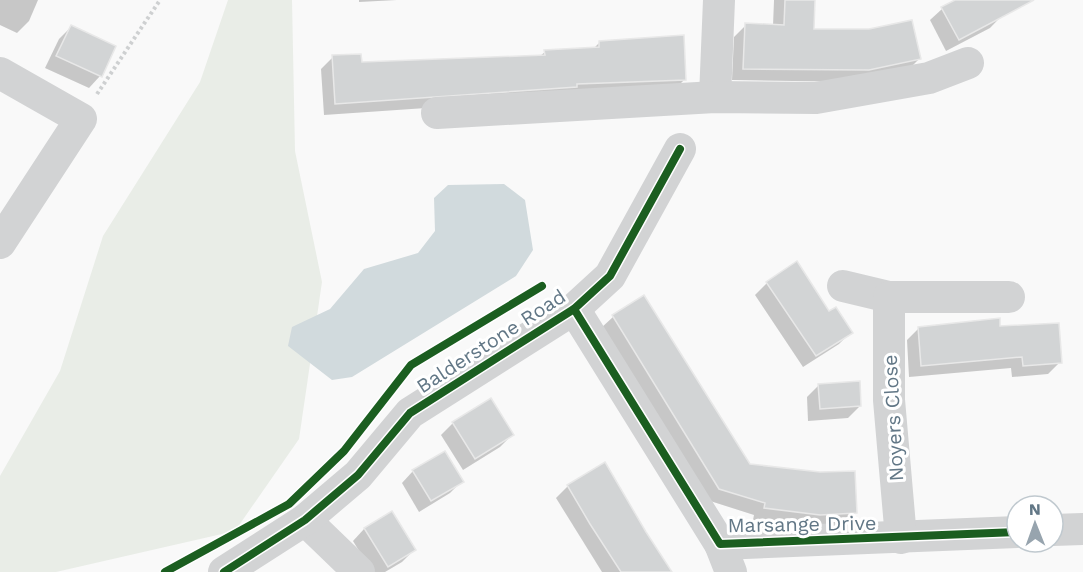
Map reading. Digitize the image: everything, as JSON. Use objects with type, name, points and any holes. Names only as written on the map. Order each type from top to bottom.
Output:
[{"type":"street","points":[[714,97],[719,0]]},
{"type":"street","points":[[437,113],[714,97],[816,98],[930,78],[968,63]]},
{"type":"street","points":[[0,73],[81,119],[0,243]]},
{"type":"street","name":"Balderstone Road","points":[[224,572],[305,520],[358,475],[410,413],[574,309],[610,276],[680,149]]},
{"type":"street","points":[[843,286],[889,297],[1009,297]]},
{"type":"street","name":"Noyers Close","points":[[889,297],[889,400],[901,538]]},
{"type":"street","name":"Marsange Drive","points":[[574,309],[725,558],[901,538],[1005,533]]},
{"type":"street","points":[[305,520],[359,572]]},
{"type":"street","points":[[1065,530],[1083,529]]},
{"type":"path","points":[[81,119],[160,0]]},
{"type":"shaded area","points":[[228,0],[292,0],[295,151],[322,282],[299,439],[235,531],[56,572],[0,572],[0,476],[60,371],[103,236],[200,82]]},
{"type":"shaded area","points":[[504,184],[525,200],[533,250],[516,276],[352,377],[332,380],[288,346],[292,327],[330,309],[364,269],[418,253],[435,231],[434,198],[448,185]]},
{"type":"building","points":[[785,0],[815,0],[814,29],[869,29],[912,20],[921,59],[869,70],[743,69],[745,23],[784,25]]},
{"type":"building","points":[[955,0],[1034,0],[959,40],[941,7]]},
{"type":"building","points":[[71,25],[116,46],[102,77],[56,56]]},
{"type":"building","points":[[684,35],[686,80],[577,84],[577,87],[335,104],[332,55],[361,54],[362,62],[545,55],[544,50],[599,47],[599,41]]},
{"type":"building","points":[[797,261],[829,311],[836,307],[853,333],[816,356],[766,282]]},
{"type":"building","points":[[644,295],[750,464],[820,472],[855,471],[857,513],[820,515],[764,508],[765,503],[719,489],[612,315]]},
{"type":"building","points":[[1000,318],[1000,326],[1059,323],[1062,363],[1023,366],[1022,357],[921,366],[918,327]]},
{"type":"building","points":[[860,381],[861,406],[820,409],[818,384]]},
{"type":"building","points":[[491,398],[514,435],[475,459],[452,422]]},
{"type":"building","points":[[445,451],[464,482],[431,501],[412,470]]},
{"type":"building","points":[[605,462],[672,572],[621,572],[590,524],[567,485]]},
{"type":"building","points":[[392,511],[416,550],[388,567],[364,528]]},
{"type":"cycle path","points":[[224,572],[305,520],[358,475],[410,413],[574,309],[610,276],[680,149]]},
{"type":"cycle path","points":[[165,572],[289,504],[344,451],[411,365],[542,286]]},
{"type":"cycle path","points":[[574,309],[720,544],[1005,532]]}]
